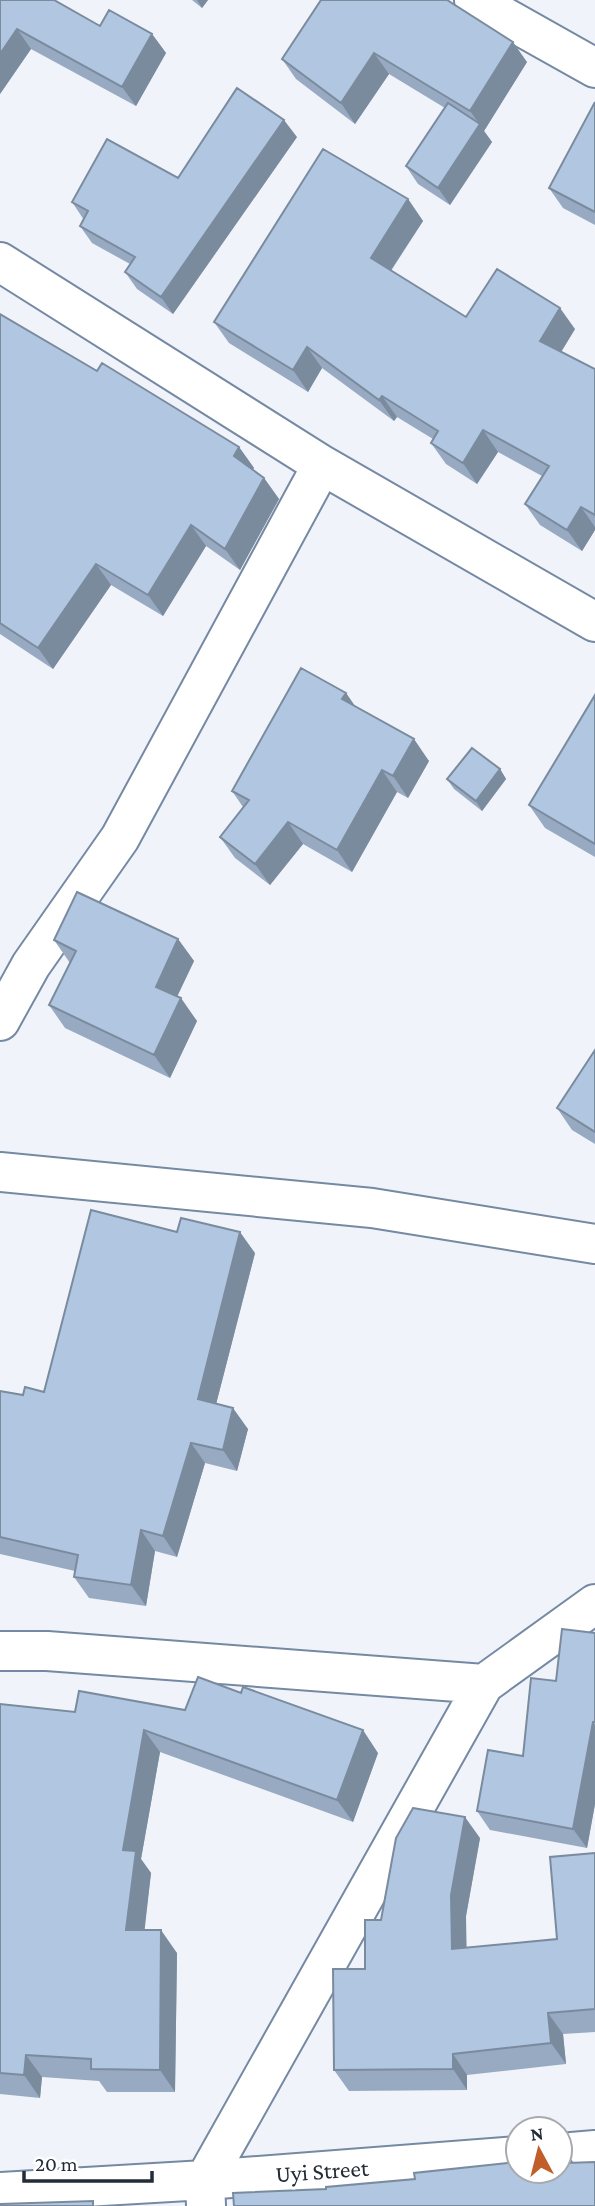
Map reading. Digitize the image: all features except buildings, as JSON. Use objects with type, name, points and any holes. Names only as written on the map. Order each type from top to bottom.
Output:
[{"type":"street","points":[[474,0],[595,68]]},
{"type":"street","points":[[0,262],[322,465],[595,622]]},
{"type":"street","points":[[0,1021],[31,965],[120,838],[322,465]]},
{"type":"street","points":[[0,1172],[372,1208],[595,1244]]},
{"type":"street","points":[[205,2193],[484,1684],[595,1604]]},
{"type":"street","points":[[0,1651],[47,1651],[484,1684]]},
{"type":"street","points":[[574,2152],[595,2150]]},
{"type":"street","name":"Uyi Street","points":[[0,2192],[205,2193],[504,2158]]}]
